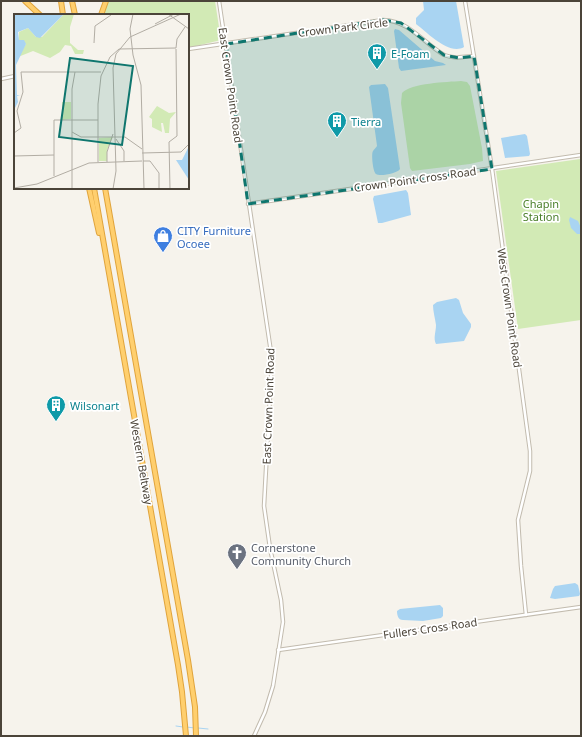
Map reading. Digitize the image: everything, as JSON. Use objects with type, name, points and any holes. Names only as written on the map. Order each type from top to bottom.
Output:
[{"type":"highway","points":[[25,1],[39,14]]},
{"type":"highway","points":[[61,1],[64,14]]},
{"type":"highway","points":[[72,1],[75,14]]},
{"type":"highway","points":[[101,14],[106,1]]},
{"type":"highway","points":[[89,189],[112,291]]},
{"type":"highway","name":"Western Beltway","points":[[94,189],[178,665],[186,736]]},
{"type":"highway","name":"Western Beltway","points":[[105,189],[188,660],[196,721],[196,736]]},
{"type":"street","name":"East Crown Point Road","points":[[219,1],[272,359],[264,506],[282,612],[282,622],[273,686],[270,698],[254,736]]},
{"type":"street","name":"West Crown Point Road","points":[[465,1],[492,169],[531,460],[530,471],[518,520],[520,566],[526,615]]},
{"type":"street","name":"Crown Park Circle","points":[[189,49],[388,20],[401,23],[444,55],[459,58],[474,56]]},
{"type":"street","points":[[1,79],[14,76]]},
{"type":"street","name":"Crown Point Cross Road","points":[[248,204],[581,155]]},
{"type":"street","name":"Fullers Cross Road","points":[[278,650],[581,607]]},
{"type":"highlighted area","points":[[383,20],[401,23],[444,55],[459,58],[474,56],[492,169],[248,204],[226,44]]},
{"type":"green space","points":[[106,1],[215,1],[221,40],[189,48],[189,14],[101,14]]},
{"type":"green space","points":[[461,81],[467,82],[470,86],[482,148],[483,161],[412,171],[410,168],[401,103],[402,93],[413,87],[421,85]]},
{"type":"green space","name":"Chapin Station","points":[[580,159],[581,320],[518,329],[496,171]]},
{"type":"water","points":[[423,1],[456,1],[464,47],[458,49],[445,46],[416,24],[416,18],[424,10]]},
{"type":"water","points":[[395,29],[399,30],[435,61],[446,65],[401,71],[399,68]]},
{"type":"water","points":[[385,84],[388,88],[400,169],[393,173],[378,175],[375,173],[373,163],[372,153],[377,146],[369,87],[371,85]]},
{"type":"water","points":[[525,134],[527,136],[529,156],[505,158],[501,138]]},
{"type":"water","points":[[406,190],[408,193],[411,215],[378,223],[373,199],[374,196]]},
{"type":"water","points":[[570,217],[578,221],[581,228],[580,234],[577,234],[571,228],[569,220]]},
{"type":"water","points":[[456,298],[459,300],[463,313],[471,324],[471,327],[464,341],[436,344],[436,325],[433,305],[437,302]]},
{"type":"water","points":[[575,583],[578,585],[579,596],[555,599],[550,598],[555,586]]},
{"type":"water","points":[[440,605],[443,608],[443,616],[441,618],[423,621],[400,619],[397,611],[400,609]]},
{"type":"waterway","points":[[176,726],[183,727]]},
{"type":"waterway","points":[[186,727],[195,728]]},
{"type":"waterway","points":[[198,728],[208,729]]},
{"type":"place","name":"E-Foam","points":[[377,70]]},
{"type":"place","name":"Tierra","points":[[337,138]]},
{"type":"place","name":"CITY Furniture Ocoee","points":[[163,253]]},
{"type":"place","name":"Wilsonart","points":[[56,422]]},
{"type":"place","name":"Cornerstone Community Church","points":[[237,570]]}]
